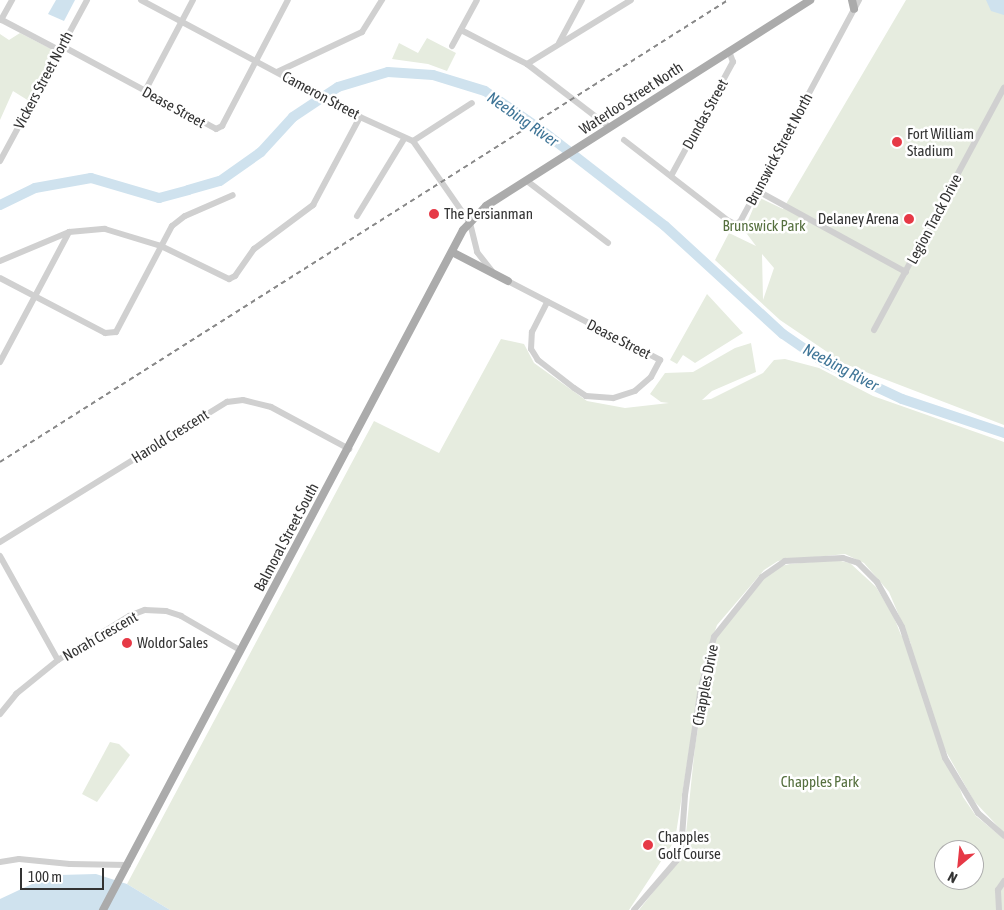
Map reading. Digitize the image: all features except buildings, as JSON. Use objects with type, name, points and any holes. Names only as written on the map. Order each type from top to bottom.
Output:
[{"type":"main road","name":"Waterloo Street North","points":[[470,224],[486,206],[810,0]]},
{"type":"main road","points":[[852,0],[854,9]]},
{"type":"main road","name":"Balmoral Street South","points":[[104,910],[452,252],[470,224]]},
{"type":"main road","points":[[452,252],[508,281]]},
{"type":"street","points":[[1,19],[12,0]]},
{"type":"street","name":"Vickers Street North","points":[[0,161],[87,0]]},
{"type":"street","name":"Cameron Street","points":[[141,0],[360,117],[404,139],[413,140]]},
{"type":"street","points":[[145,91],[193,0]]},
{"type":"street","points":[[256,61],[288,0]]},
{"type":"street","points":[[277,72],[362,32],[382,0]]},
{"type":"street","points":[[452,46],[477,0]]},
{"type":"street","points":[[559,44],[582,0]]},
{"type":"street","points":[[527,64],[631,0]]},
{"type":"street","name":"Brunswick Street North","points":[[671,176],[735,224],[740,222],[859,0]]},
{"type":"street","name":"Dease Street","points":[[1,19],[145,91],[213,129],[219,129],[256,61]]},
{"type":"street","points":[[460,30],[527,64],[609,127]]},
{"type":"street","name":"Dundas Street","points":[[671,176],[733,62],[729,51]]},
{"type":"street","name":"Legion Track Drive","points":[[874,330],[1004,88]]},
{"type":"street","points":[[470,224],[413,140],[472,103]]},
{"type":"street","points":[[0,261],[69,232],[105,229],[161,246],[229,279],[235,276],[254,249],[313,205],[360,117]]},
{"type":"street","points":[[357,216],[404,139]]},
{"type":"street","points":[[624,140],[671,176]]},
{"type":"street","points":[[527,181],[608,243]]},
{"type":"street","name":"Legion Track Drive","points":[[756,190],[906,272]]},
{"type":"street","points":[[0,278],[106,333],[116,332],[176,221],[233,195]]},
{"type":"street","name":"Dease Street","points":[[470,224],[477,252],[489,269],[547,302],[660,360],[651,377],[635,391],[613,398],[586,396],[574,388],[538,360],[531,349],[532,332],[547,302]]},
{"type":"street","points":[[0,362],[69,232]]},
{"type":"street","name":"Harold Crescent","points":[[0,542],[227,402],[243,400],[271,407],[349,449]]},
{"type":"street","points":[[0,556],[58,660]]},
{"type":"street","name":"Chapples Drive","points":[[634,910],[677,860],[681,850],[685,795],[701,687],[714,637],[757,582],[785,561],[842,558],[858,563],[877,582],[902,627],[945,758],[978,813],[1004,836]]},
{"type":"street","name":"Norah Crescent","points":[[0,714],[16,694],[58,660],[130,616],[155,610],[181,616],[240,650]]},
{"type":"street","points":[[0,862],[19,859],[62,864],[128,865]]},
{"type":"street","points":[[999,910],[998,890],[1004,880]]},
{"type":"green space","name":"Brunswick Park","points":[[906,0],[1004,0],[1004,425],[845,364],[780,320],[715,260],[729,233],[756,246],[744,230],[758,197],[783,209]],"holes":[[[762,254],[774,268],[763,300]]]},
{"type":"green space","points":[[20,33],[55,51],[29,101],[13,91],[0,120],[0,34],[9,40]]},
{"type":"green space","points":[[427,38],[456,53],[447,71],[428,64],[392,59],[399,43],[418,53]]},
{"type":"green space","points":[[707,294],[743,333],[695,363],[683,355],[677,364],[670,360]]},
{"type":"green space","name":"Chapples Golf Course","points":[[501,339],[524,344],[534,363],[587,401],[625,408],[669,403],[661,402],[650,394],[665,373],[693,372],[735,348],[751,343],[756,372],[712,391],[702,400],[711,399],[763,373],[774,360],[785,359],[819,368],[873,396],[1004,442],[1004,833],[974,801],[944,748],[963,797],[976,816],[1004,839],[1004,910],[639,910],[684,853],[695,746],[709,665],[717,636],[764,579],[781,566],[790,564],[836,560],[850,563],[876,587],[893,615],[901,635],[911,644],[889,592],[864,563],[845,554],[778,561],[764,570],[717,625],[702,668],[675,840],[629,910],[170,910],[127,884],[374,421],[439,453]]},
{"type":"green space","points":[[110,742],[119,744],[130,755],[97,802],[82,794]]},
{"type":"water","points":[[56,0],[75,0],[64,21],[48,14]]},
{"type":"water","points":[[986,0],[1004,0],[1004,15],[991,11]]},
{"type":"water","points":[[96,874],[127,884],[170,910],[0,910],[0,899],[32,884],[59,875]]},
{"type":"waterway","name":"Neebing River","points":[[0,205],[35,188],[91,178],[159,198],[220,181],[261,152],[293,117],[338,87],[388,72],[433,75],[485,91],[540,129],[665,226],[783,334],[825,363],[902,399],[1004,433]]},
{"type":"railway","points":[[0,462],[728,0]]},
{"type":"place","name":"Fort William Stadium","points":[[897,142]]},
{"type":"place","name":"The Persianman","points":[[434,214]]},
{"type":"place","name":"Delaney Arena","points":[[909,219]]},
{"type":"place","name":"Woldor Sales","points":[[127,643]]},
{"type":"place","name":"Chapples Golf Course","points":[[648,845]]},
{"type":"park label","name":"Chapples Park","points":[[820,782]]}]
